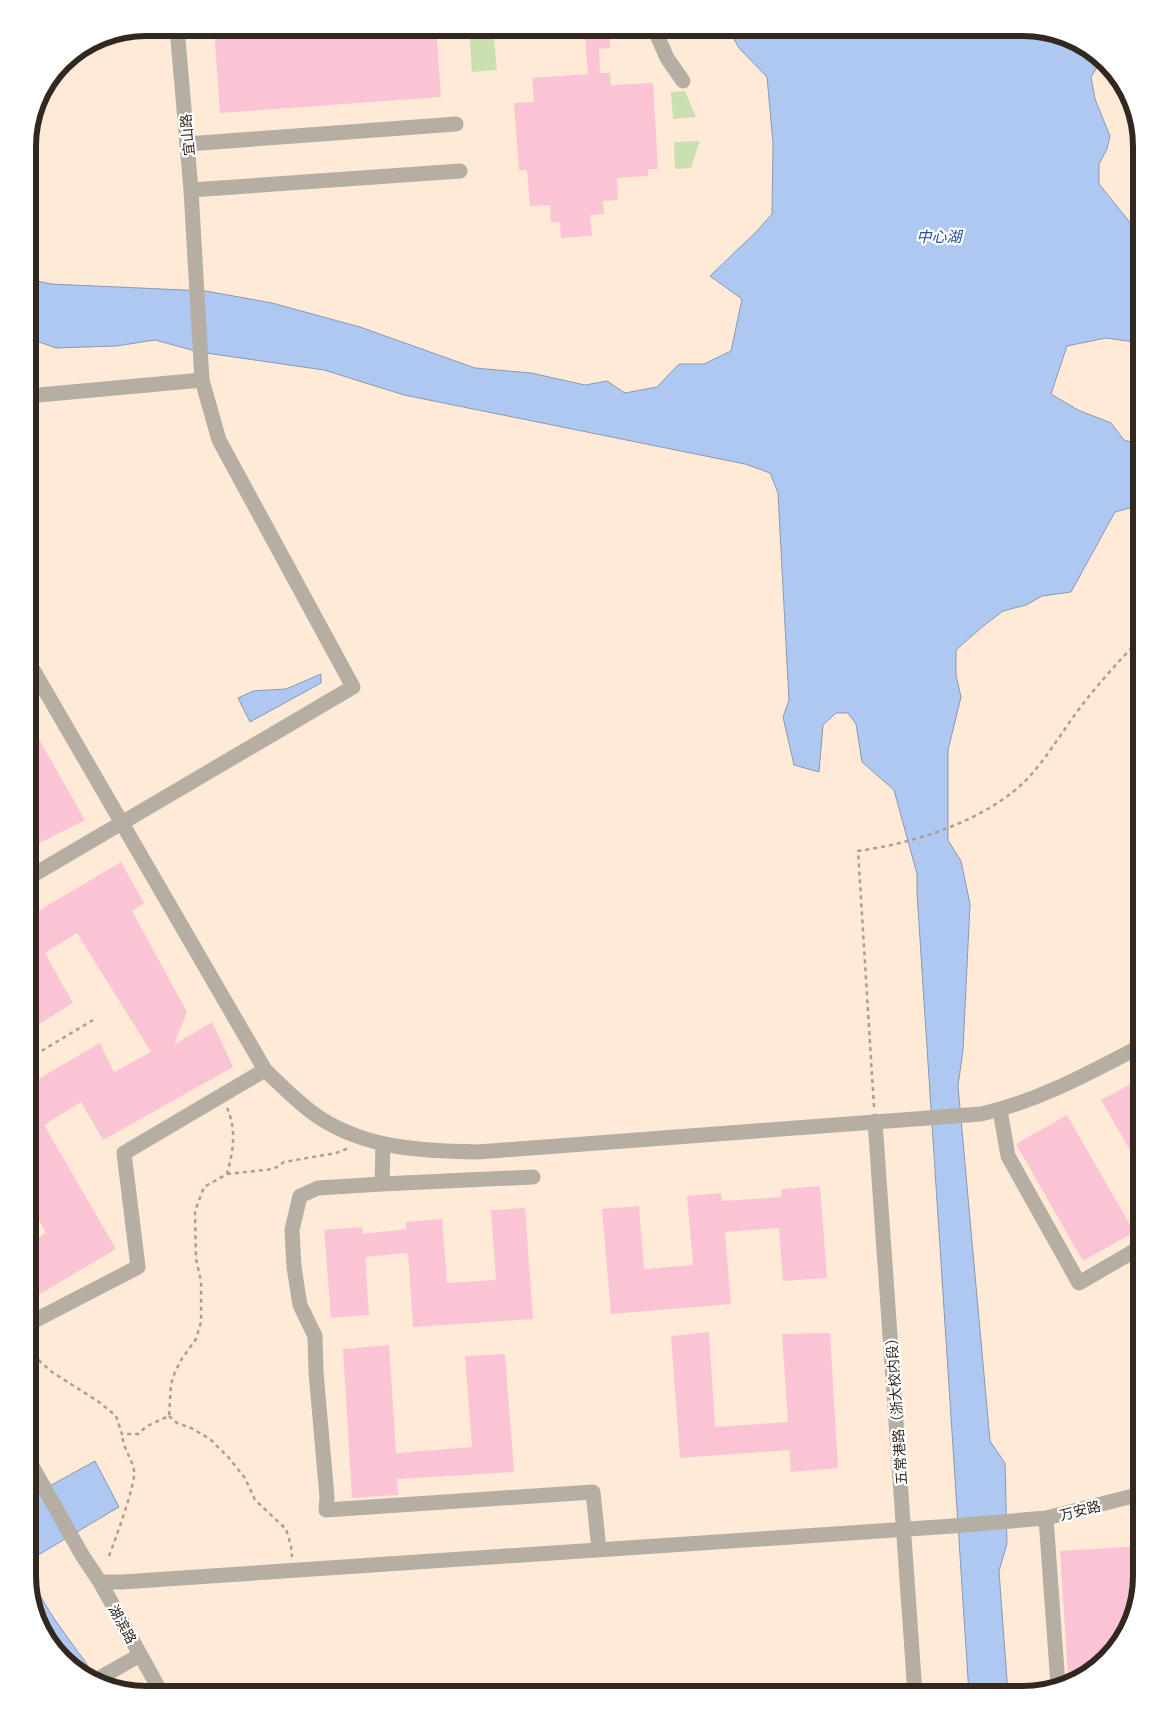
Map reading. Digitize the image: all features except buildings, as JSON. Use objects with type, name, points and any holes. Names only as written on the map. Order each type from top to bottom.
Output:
[{"type":"street","name":"宜山路","points":[[122,823],[353,687],[219,440],[202,375],[195,242],[178,36]]},
{"type":"street","points":[[657,36],[667,58],[683,81]]},
{"type":"street","points":[[187,144],[456,124]]},
{"type":"street","points":[[191,190],[460,171]]},
{"type":"street","points":[[36,395],[202,375]]},
{"type":"street","points":[[36,676],[265,1070],[320,1118],[365,1139],[400,1148],[478,1152],[981,1114],[1000,1110],[1058,1090],[1133,1051]]},
{"type":"street","points":[[36,873],[122,823]]},
{"type":"street","points":[[36,1320],[138,1267],[124,1153],[265,1070]]},
{"type":"street","points":[[1000,1110],[1008,1156],[1079,1283],[1133,1252]]},
{"type":"street","name":"五常港路（浙大校内段）","points":[[875,1121],[915,1686]]},
{"type":"street","points":[[382,1184],[383,1144]]},
{"type":"street","points":[[533,1177],[318,1188],[300,1196],[292,1230],[294,1267],[300,1305],[315,1336],[316,1372],[327,1497],[326,1510],[593,1492],[599,1550]]},
{"type":"street","name":"湖滨路","points":[[36,1473],[82,1555],[100,1582],[157,1686]]},
{"type":"street","name":"万安路","points":[[100,1582],[953,1526],[1046,1518],[1133,1496]]},
{"type":"street","points":[[1046,1518],[1058,1680]]},
{"type":"street","points":[[102,1676],[140,1655]]},
{"type":"path","points":[[875,1121],[858,851],[890,847],[943,830],[972,817],[1005,798],[1028,778],[1107,673],[1133,647]]},
{"type":"path","points":[[36,1054],[93,1020]]},
{"type":"path","points":[[218,1097],[228,1110],[234,1131],[231,1159],[227,1174]]},
{"type":"path","points":[[169,1416],[171,1384],[175,1372],[196,1339],[201,1322],[200,1281],[196,1259],[195,1211],[204,1187],[227,1174],[274,1169],[284,1162],[346,1150],[365,1139]]},
{"type":"path","points":[[36,1358],[52,1372],[99,1402],[116,1416],[122,1434],[122,1442],[135,1472],[132,1489],[108,1556]]},
{"type":"path","points":[[122,1434],[138,1434],[147,1426],[169,1416]]},
{"type":"path","points":[[169,1416],[177,1423],[191,1428],[210,1439],[229,1458],[245,1478],[255,1500],[286,1529],[291,1546],[293,1570]]},
{"type":"green space","points":[[470,36],[494,36],[497,70],[472,72]]},
{"type":"green space","points":[[685,91],[696,117],[673,119],[671,92]]},
{"type":"green space","points":[[700,141],[691,168],[675,169],[674,142]]},
{"type":"water","name":"中心湖","points":[[732,36],[1030,36],[1058,42],[1072,48],[1098,66],[1091,77],[1095,99],[1110,136],[1107,149],[1099,164],[1099,184],[1133,226],[1133,342],[1106,338],[1067,346],[1051,394],[1078,410],[1111,423],[1124,440],[1133,443],[1133,507],[1115,512],[1071,592],[1042,596],[1026,605],[1003,611],[956,650],[956,675],[961,697],[948,750],[948,840],[961,861],[970,904],[963,1050],[958,1086],[990,1441],[1005,1463],[1007,1544],[999,1571],[1007,1686],[968,1686],[917,874],[894,790],[862,762],[856,724],[848,713],[836,713],[823,725],[819,772],[794,765],[783,717],[789,700],[778,493],[770,473],[745,464],[404,395],[324,370],[199,352],[155,340],[116,346],[56,348],[36,341],[36,281],[51,284],[206,291],[272,303],[360,327],[475,368],[531,373],[585,385],[607,381],[625,393],[657,387],[679,364],[704,364],[731,351],[742,299],[710,276],[772,214],[773,143],[767,77],[739,48]]},
{"type":"water","points":[[321,674],[321,683],[250,722],[238,698],[253,691],[286,689]]},
{"type":"water","points":[[95,1461],[119,1507],[36,1556],[36,1494]]},
{"type":"water","points":[[37,1588],[59,1626],[91,1671],[68,1654],[51,1631],[40,1604]]}]
